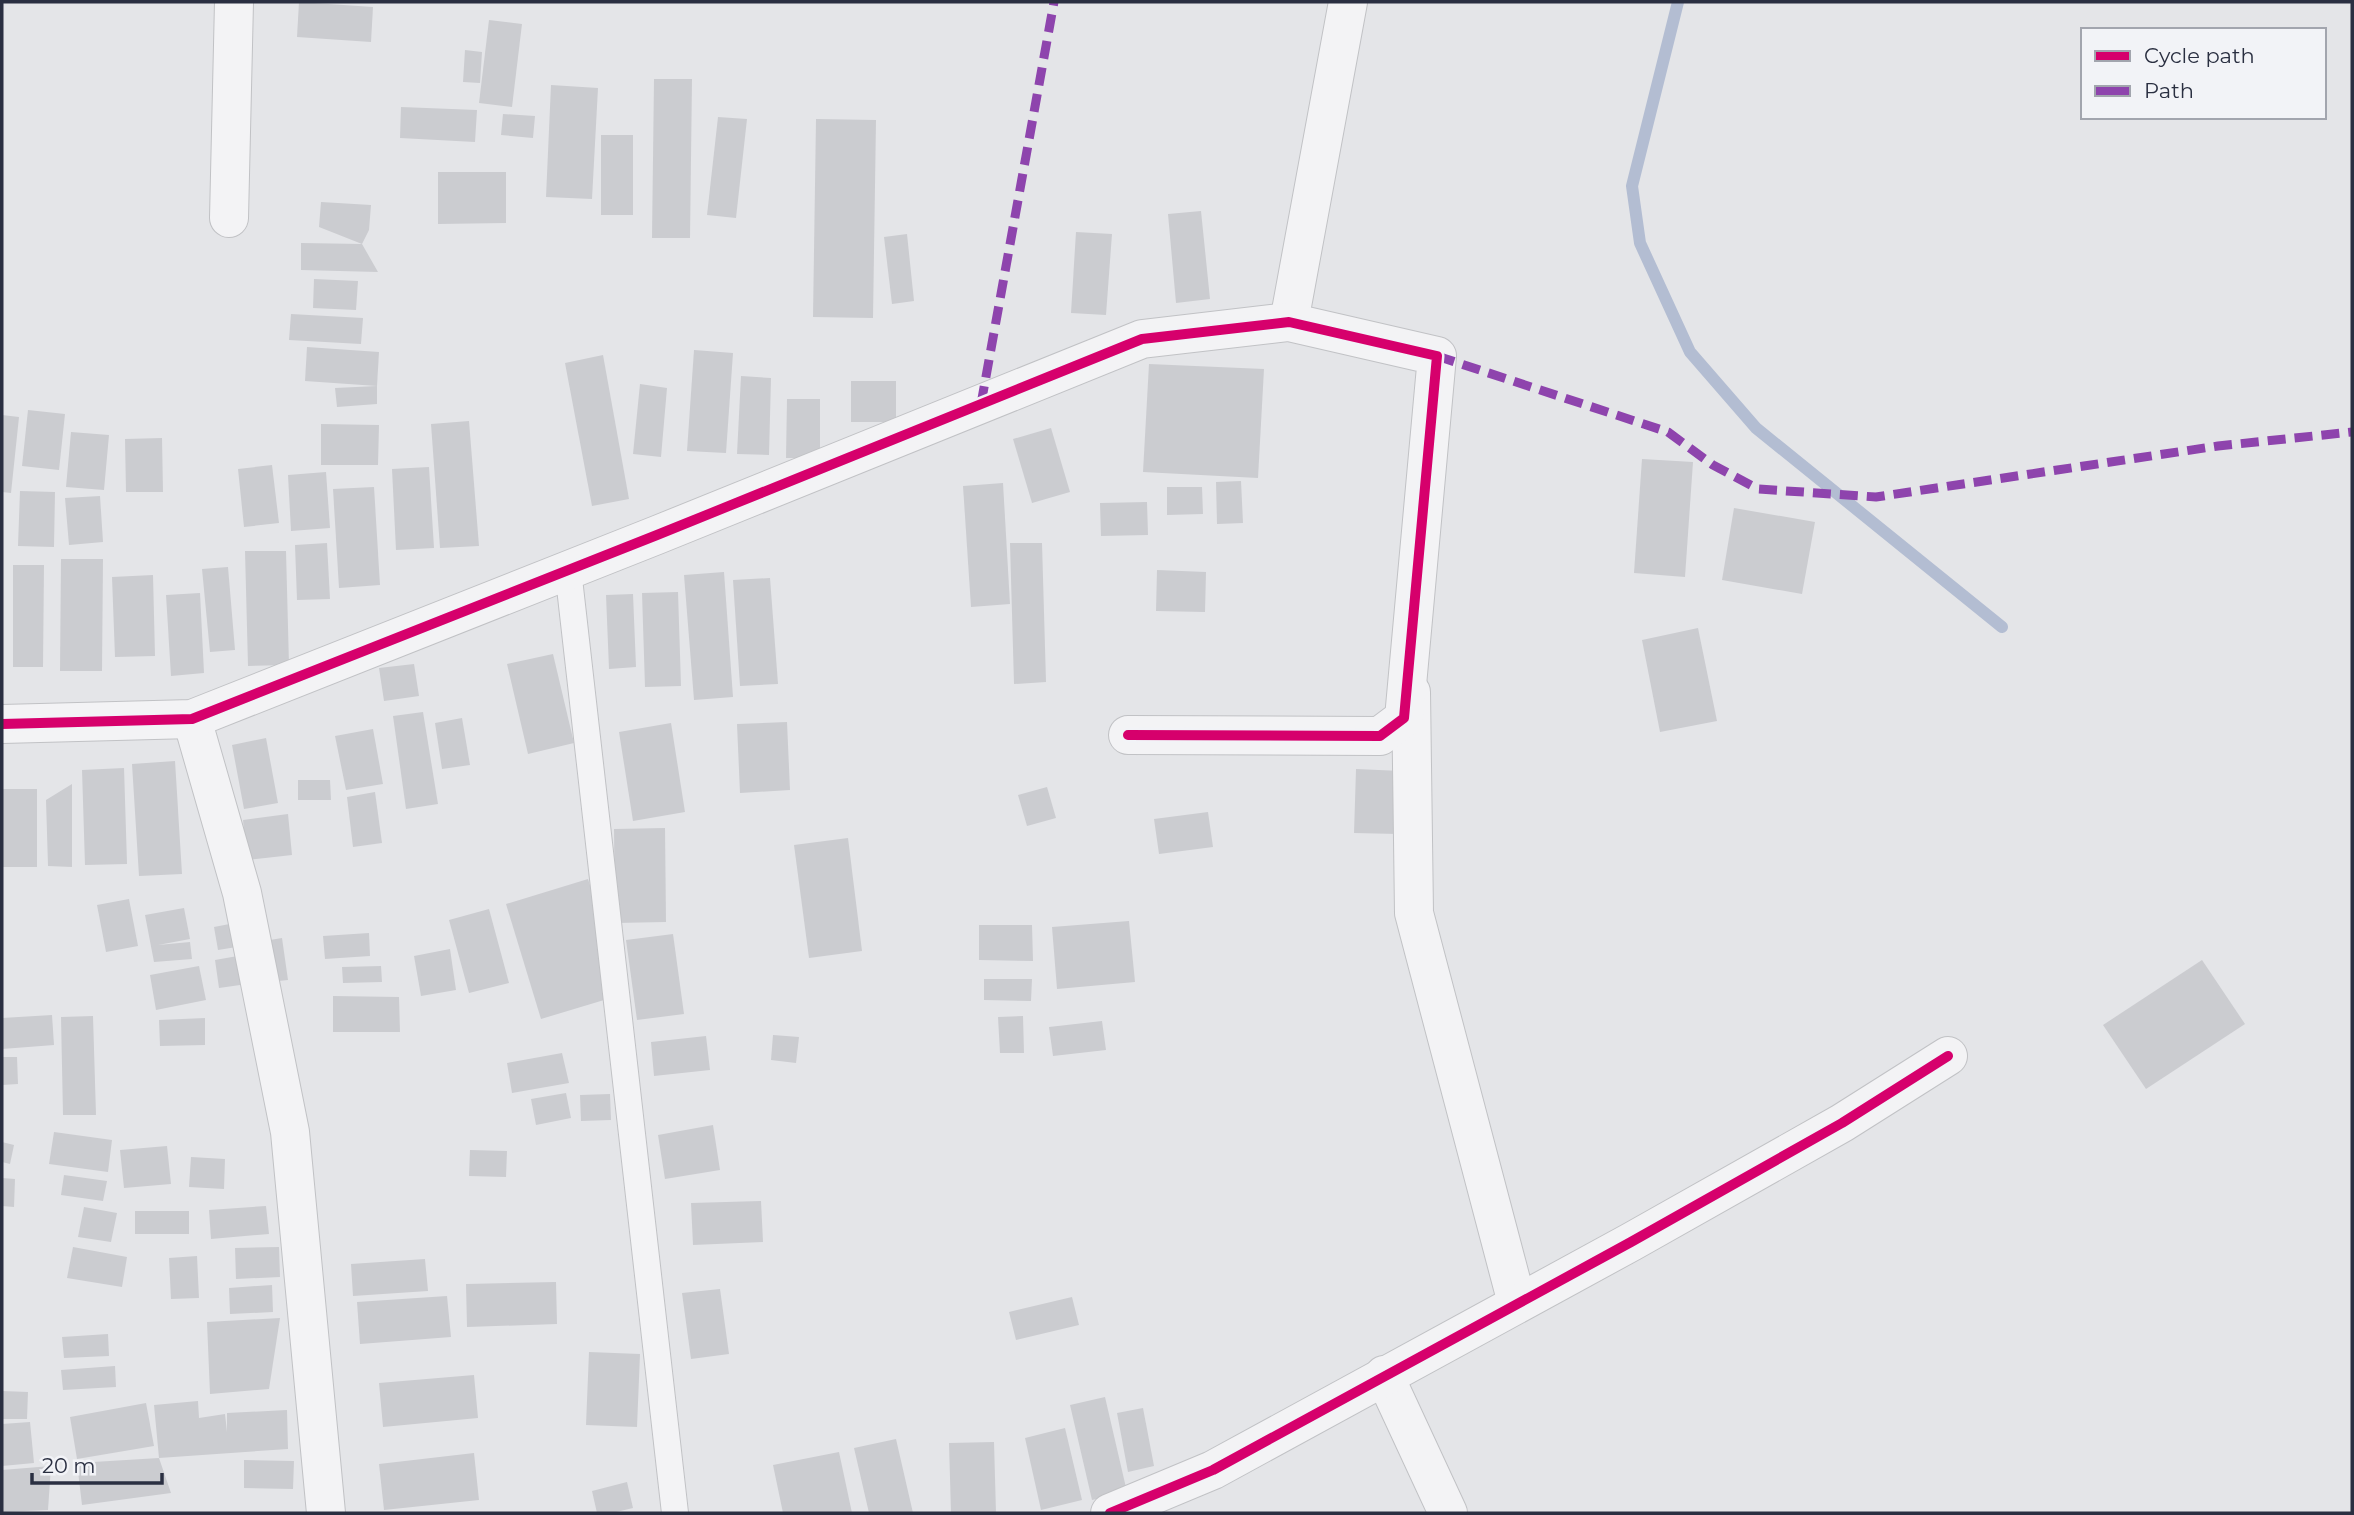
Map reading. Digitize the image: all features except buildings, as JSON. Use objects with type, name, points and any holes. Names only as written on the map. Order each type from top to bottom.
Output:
[{"type":"street","points":[[229,218],[234,2]]},
{"type":"street","points":[[1289,322],[1348,2]]},
{"type":"street","points":[[2,724],[192,719],[1142,339],[1289,322],[1437,356],[1404,718],[1380,736],[1128,735]]},
{"type":"street","points":[[1410,658],[1415,913],[1517,1303]]},
{"type":"street","points":[[192,719],[242,893],[290,1132],[326,1513]]},
{"type":"street","points":[[1110,1513],[1213,1470],[1631,1242],[1842,1123],[1948,1056]]},
{"type":"street","points":[[1384,1375],[1448,1513]]},
{"type":"lane","points":[[568,570],[675,1513]]},
{"type":"waterway","points":[[1678,2],[1632,186],[1640,243],[1690,352],[1756,428],[2002,627]]},
{"type":"marked path","points":[[981,404],[1054,2]]},
{"type":"marked path","points":[[1437,356],[1668,432],[1713,465],[1758,489],[1876,497],[2218,446],[2352,432]]},
{"type":"cycle path","points":[[2,724],[192,719],[1142,339],[1289,322],[1437,356],[1404,718],[1380,736],[1128,735]]},
{"type":"cycle path","points":[[1110,1513],[1213,1470],[1631,1242],[1842,1123],[1948,1056]]}]
